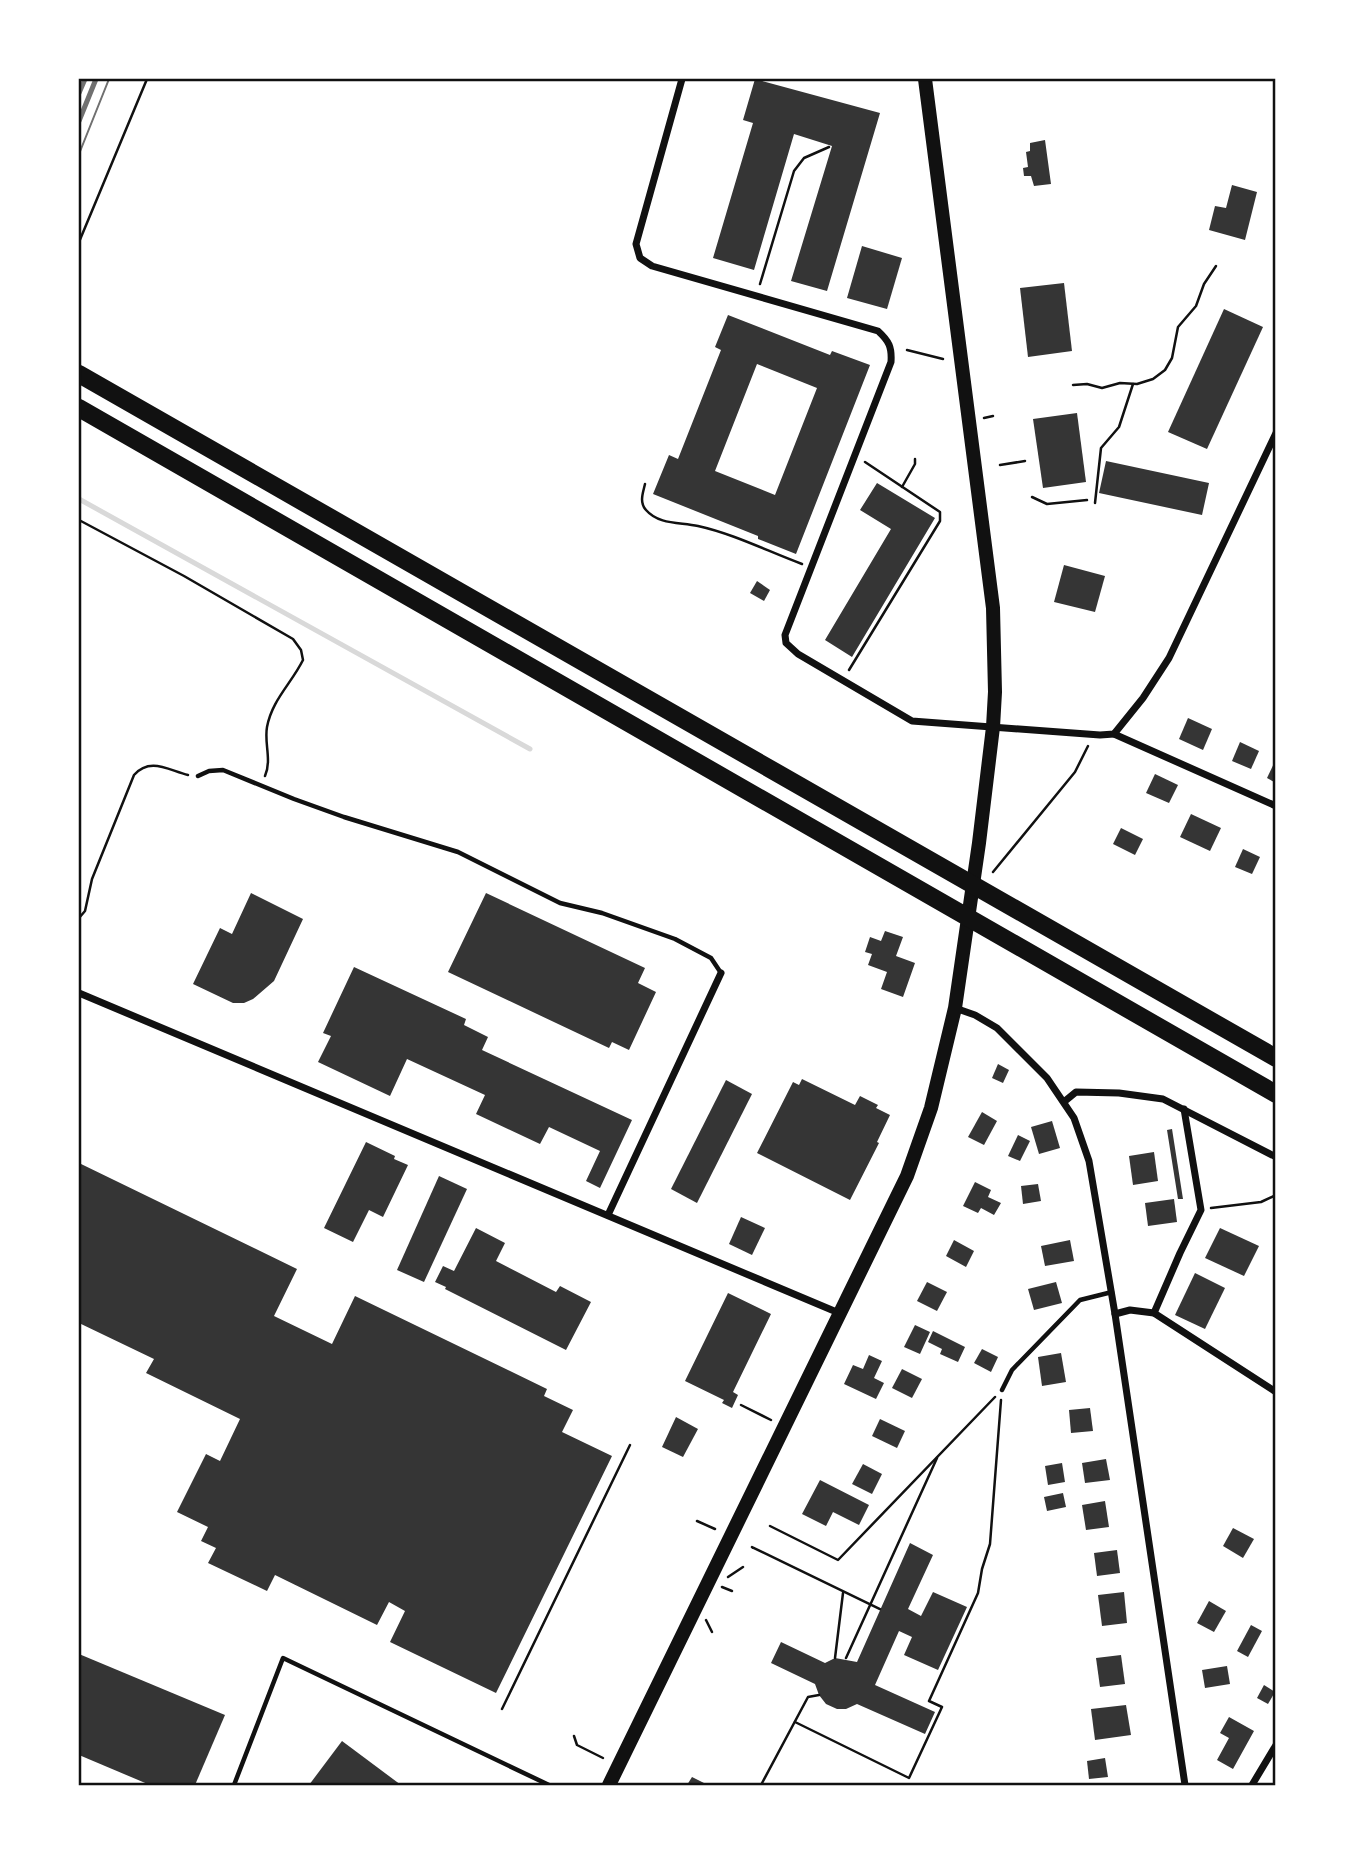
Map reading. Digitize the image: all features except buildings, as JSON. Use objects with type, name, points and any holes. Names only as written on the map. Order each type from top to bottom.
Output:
[{"type":"highway","points":[[79,374],[1276,1058]]},
{"type":"highway","points":[[79,408],[1276,1094]]},
{"type":"main road","points":[[609,1785],[911,1165],[931,1108],[955,1008],[993,727],[993,608],[925,79]]},
{"type":"street","points":[[682,79],[636,244],[640,258],[652,266],[878,331],[888,340],[892,350],[891,362],[791,617],[785,635],[786,643],[798,654],[904,718],[921,723],[1093,735],[1114,734],[1276,806]]},
{"type":"street","points":[[1114,734],[1143,698],[1169,658],[1276,433]]},
{"type":"street","points":[[608,1215],[721,973]]},
{"type":"street","points":[[79,993],[839,1313]]},
{"type":"street","points":[[955,1008],[975,1015],[997,1028],[1047,1077],[1074,1118],[1089,1161],[1112,1292],[1185,1785]]},
{"type":"street","points":[[1065,1101],[1076,1092],[1119,1093],[1163,1099],[1276,1157]]},
{"type":"street","points":[[1154,1313],[1201,1210],[1184,1110]]},
{"type":"street","points":[[1115,1314],[1130,1310],[1154,1313],[1276,1392]]},
{"type":"street","points":[[1252,1785],[1276,1745]]},
{"type":"lane","points":[[198,776],[209,771],[223,770],[344,817],[458,852],[560,903],[602,914],[674,939],[711,958],[721,973]]},
{"type":"lane","points":[[1002,1390],[1012,1370],[1080,1300],[1112,1292]]},
{"type":"lane","points":[[234,1785],[283,1658],[549,1785]]},
{"type":"path","points":[[79,242],[147,79]]},
{"type":"path","points":[[758,287],[794,171],[804,158],[829,148]]},
{"type":"path","points":[[1073,385],[1087,384],[1102,388],[1120,383],[1133,384],[1153,379],[1166,370],[1172,358],[1178,327],[1196,306],[1204,284],[1216,266]]},
{"type":"path","points":[[906,350],[943,359]]},
{"type":"path","points":[[1095,503],[1101,448],[1119,427],[1133,384]]},
{"type":"path","points":[[847,673],[940,521],[940,512],[855,455]]},
{"type":"path","points":[[902,487],[915,464],[915,459]]},
{"type":"path","points":[[1000,465],[1025,461]]},
{"type":"path","points":[[645,484],[642,501],[646,510],[662,521],[695,525],[731,535],[802,564]]},
{"type":"path","points":[[1031,498],[1046,504],[1087,500]]},
{"type":"path","points":[[79,520],[293,639],[303,660],[272,709],[267,730],[268,769],[261,785]]},
{"type":"path","points":[[993,872],[1075,772],[1093,735]]},
{"type":"path","points":[[79,918],[85,911],[92,879],[134,775],[141,767],[151,764],[189,776],[198,776]]},
{"type":"path","points":[[1201,1210],[1261,1202],[1276,1195]]},
{"type":"path","points":[[770,1526],[838,1560],[1002,1390]]},
{"type":"path","points":[[795,1722],[909,1778],[942,1707],[929,1701],[978,1593],[990,1544],[1002,1390]]},
{"type":"path","points":[[741,1405],[771,1420]]},
{"type":"path","points":[[502,1709],[630,1445]]},
{"type":"path","points":[[846,1658],[939,1455]]},
{"type":"path","points":[[697,1521],[715,1529]]},
{"type":"path","points":[[752,1548],[880,1609]]},
{"type":"path","points":[[723,1579],[743,1567]]},
{"type":"path","points":[[720,1586],[732,1591]]},
{"type":"path","points":[[835,1658],[843,1593]]},
{"type":"path","points":[[705,1617],[712,1632]]},
{"type":"path","points":[[761,1785],[808,1697],[819,1695]]},
{"type":"path","points":[[574,1737],[577,1745],[603,1758]]},
{"type":"waterway","points":[[79,499],[530,749]]},
{"type":"tram line","points":[[79,154],[109,79]]},
{"type":"railway","points":[[79,93],[85,79]]},
{"type":"railway","points":[[79,121],[96,79]]}]
